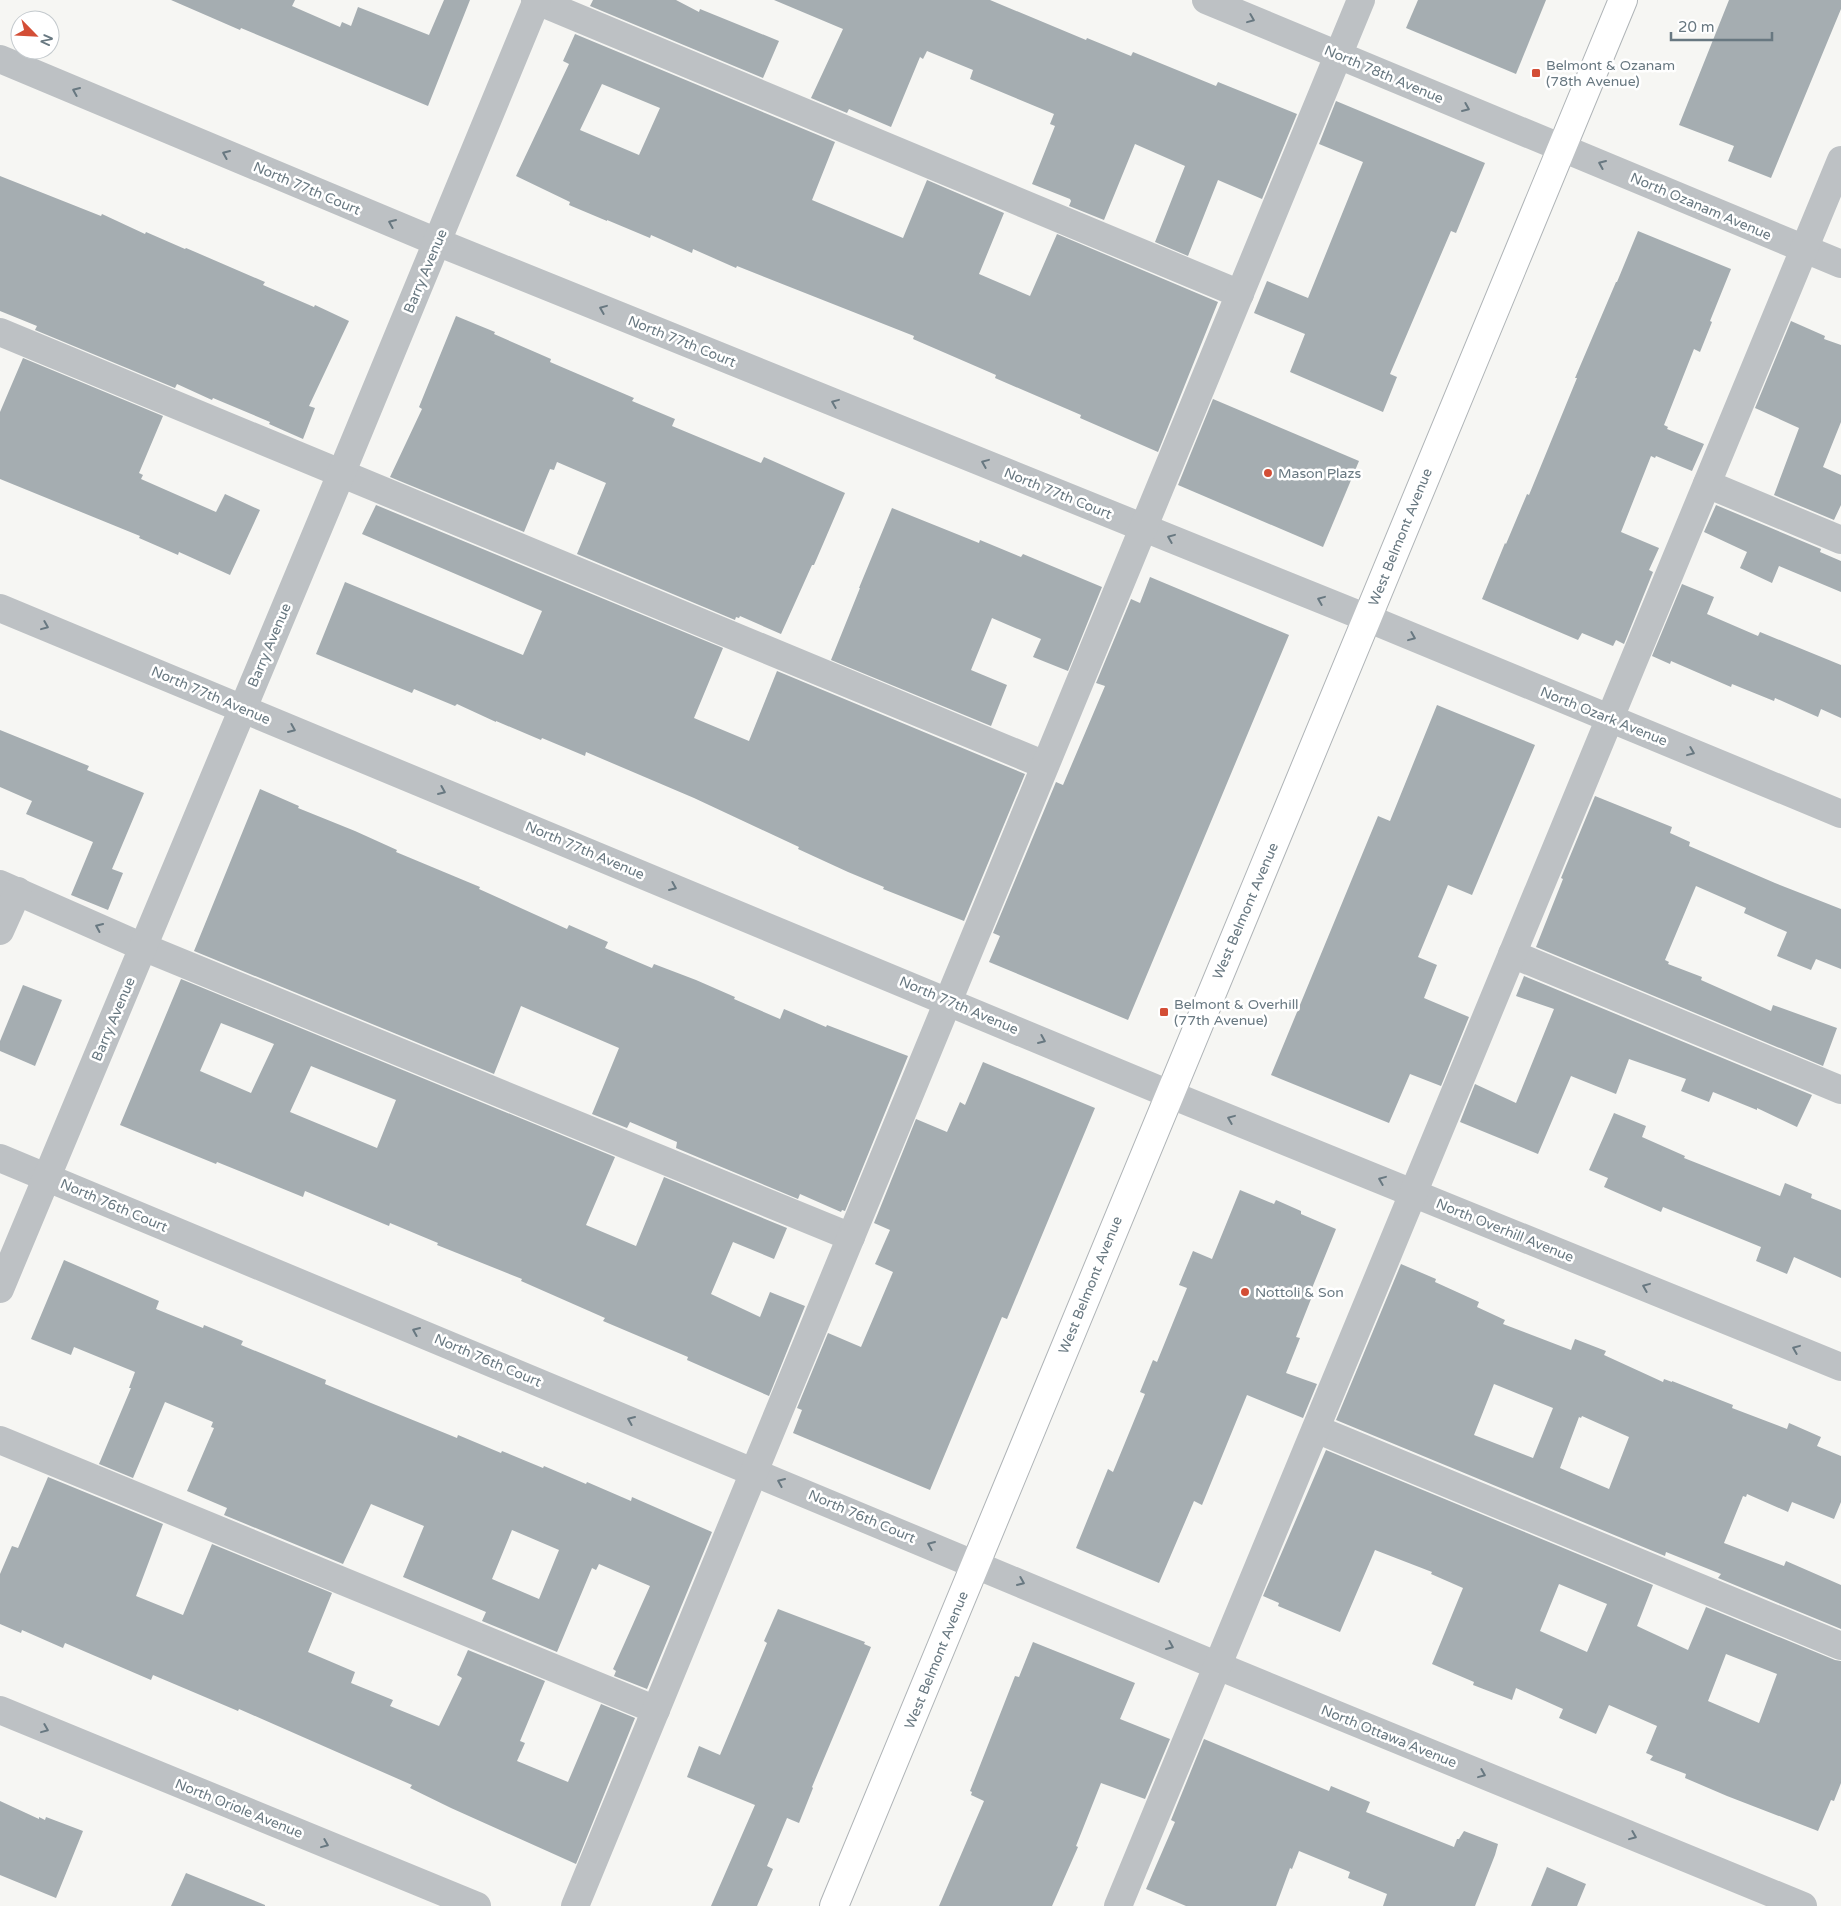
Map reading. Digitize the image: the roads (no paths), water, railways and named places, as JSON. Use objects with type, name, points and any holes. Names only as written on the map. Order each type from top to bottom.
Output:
[{"type":"main road","name":"West Belmont Avenue","points":[[834,1906],[1623,0]]},
{"type":"street","points":[[536,0],[1240,294]]},
{"type":"street","name":"Barry Avenue","points":[[0,1289],[341,474],[536,0]]},
{"type":"street","name":"North 78th Avenue","points":[[1206,0],[1562,147]]},
{"type":"street","points":[[575,1906],[1361,0]]},
{"type":"street","name":"North 77th Court","points":[[0,59],[437,242],[1367,618]]},
{"type":"street","name":"North Ozanam Avenue","points":[[1562,147],[1841,264]]},
{"type":"street","points":[[1125,1904],[1218,1666],[1841,160]]},
{"type":"street","points":[[0,332],[1046,766]]},
{"type":"street","points":[[1707,484],[1841,540]]},
{"type":"street","name":"North 77th Avenue","points":[[0,608],[1169,1094]]},
{"type":"street","name":"North Ozark Avenue","points":[[1367,618],[1841,814]]},
{"type":"street","points":[[0,931],[9,888],[143,947],[851,1237]]},
{"type":"street","points":[[1512,954],[1841,1090]]},
{"type":"street","name":"North Overhill Avenue","points":[[1169,1094],[1841,1367]]},
{"type":"street","name":"North 76th Court","points":[[0,1158],[976,1563]]},
{"type":"street","points":[[1316,1429],[1841,1646]]},
{"type":"street","points":[[0,1440],[656,1710]]},
{"type":"street","name":"North Ottawa Avenue","points":[[976,1563],[1218,1666],[1803,1906]]},
{"type":"street","name":"North Oriole Avenue","points":[[0,1710],[477,1906]]},
{"type":"place","name":"Belmont & Ozanam (78th Avenue)","points":[[1536,73]]},
{"type":"place","name":"Mason Plazs","points":[[1268,473]]},
{"type":"place","name":"Belmont & Overhill (77th Avenue)","points":[[1164,1012]]},
{"type":"place","name":"Nottoli & Son","points":[[1245,1292]]}]
